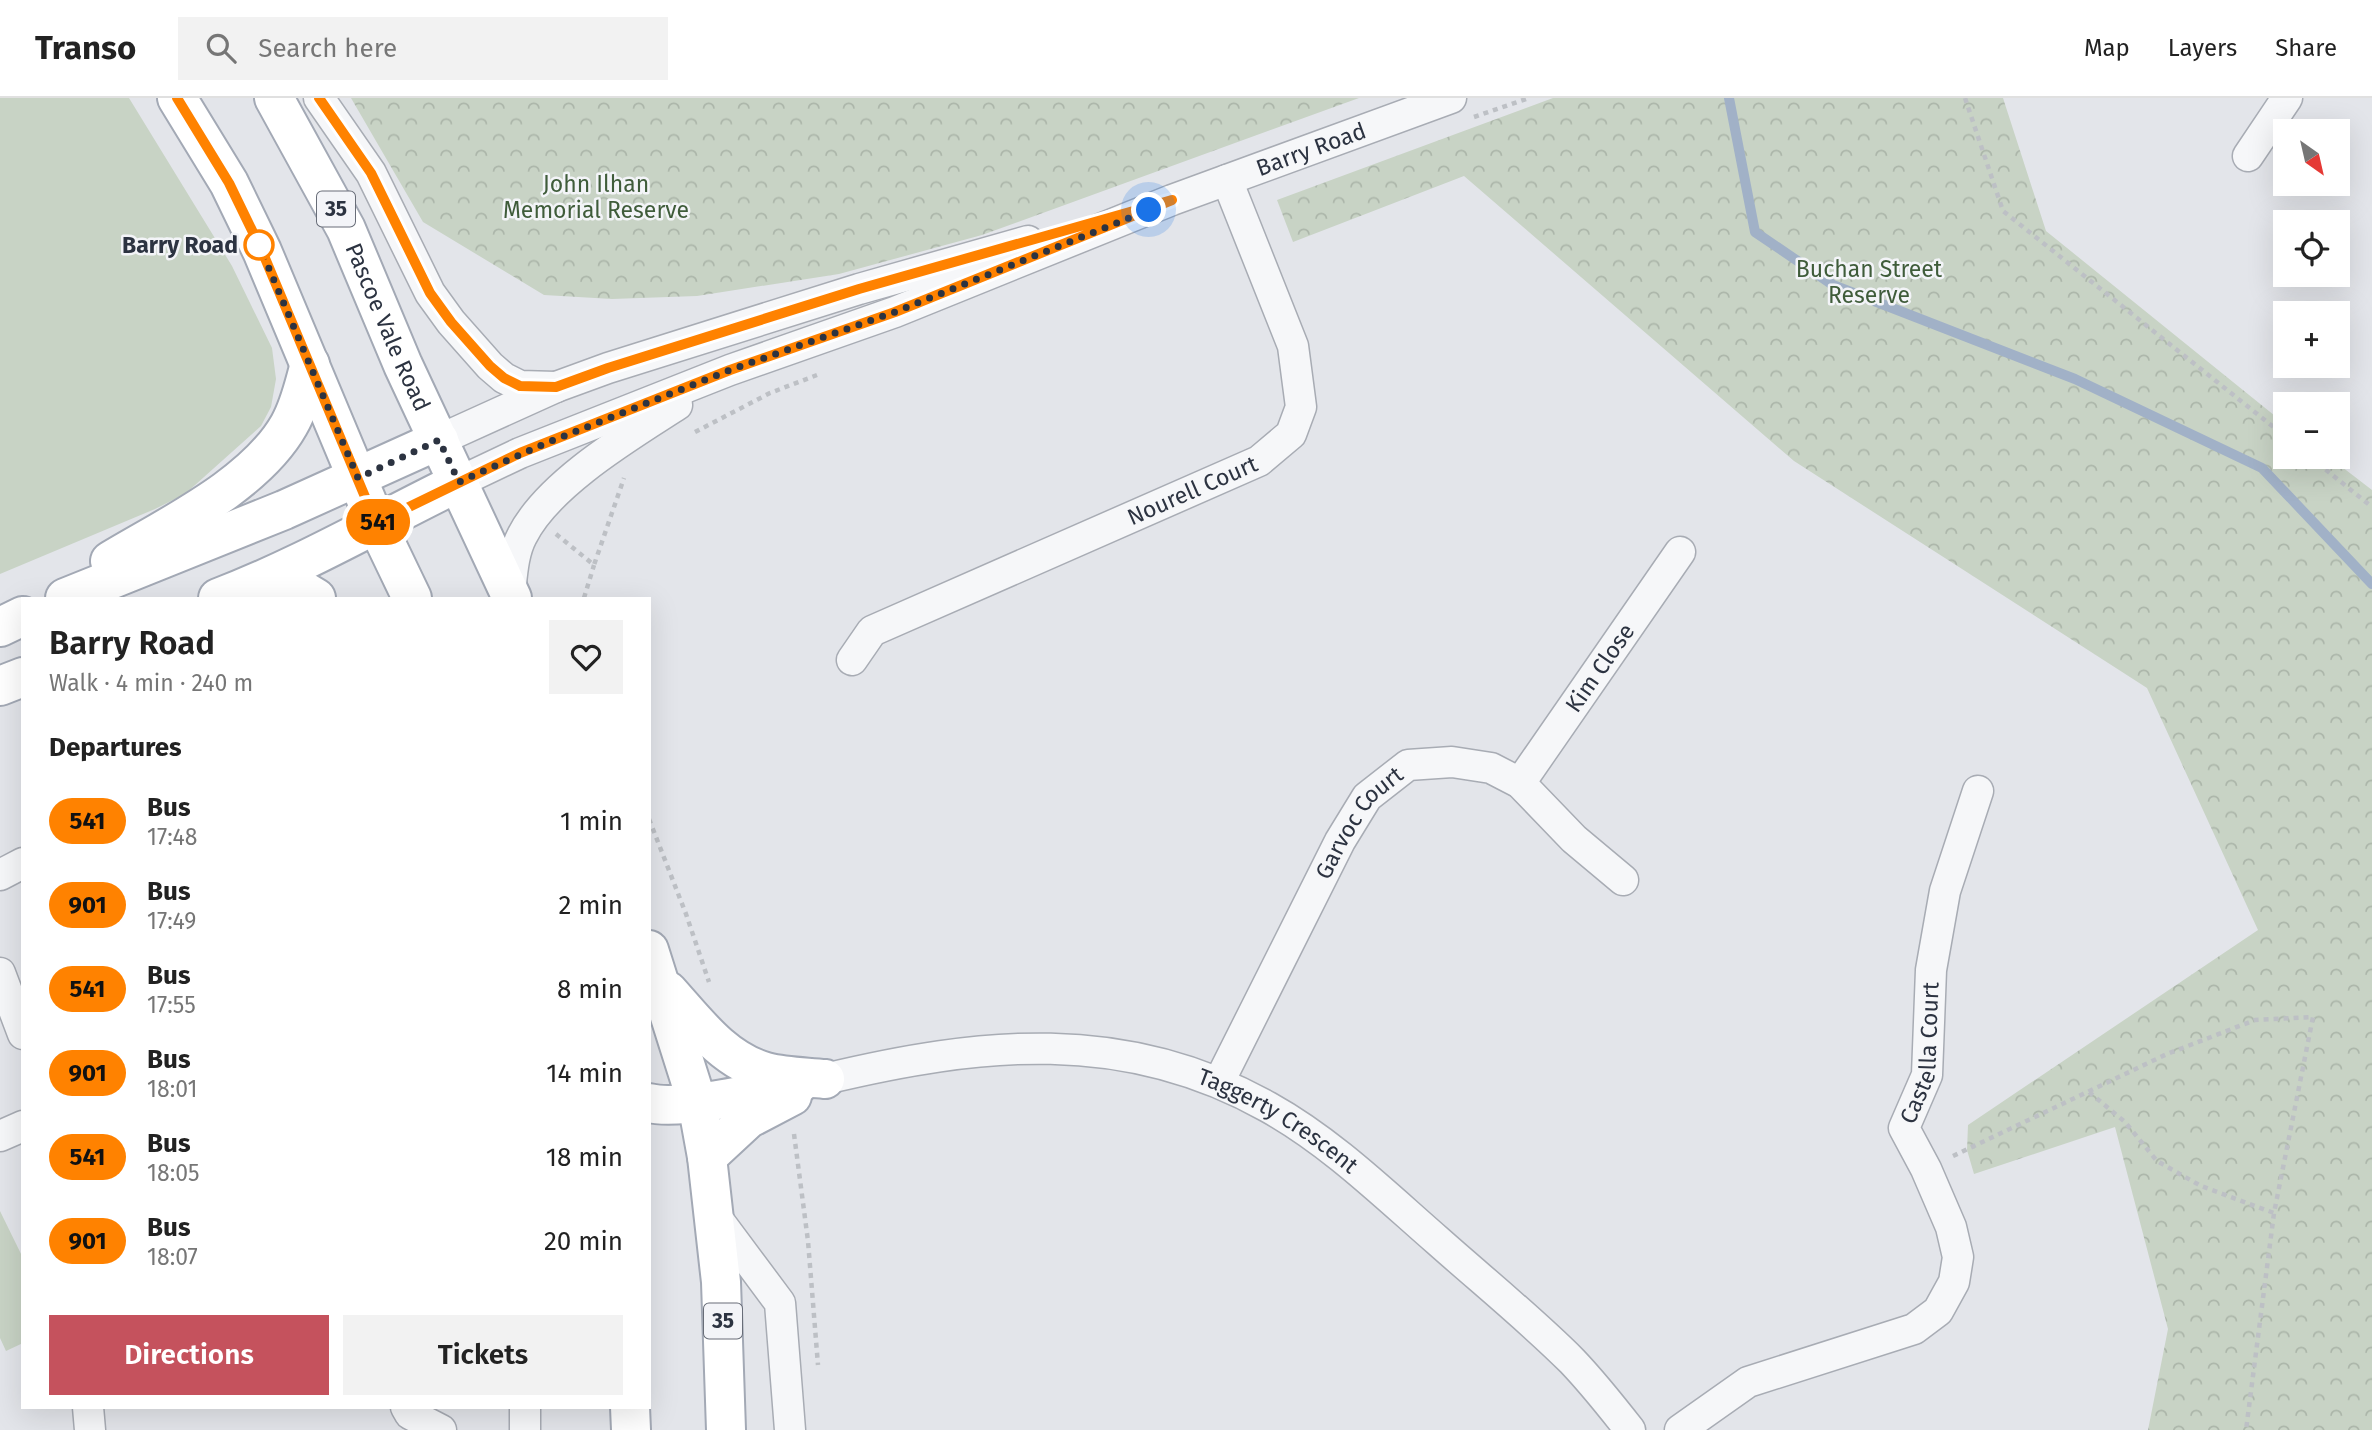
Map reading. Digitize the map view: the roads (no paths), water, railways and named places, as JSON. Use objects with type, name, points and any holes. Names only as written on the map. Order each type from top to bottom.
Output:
[{"type":"main road","points":[[177,98],[229,183],[262,251],[376,523],[412,597]]},
{"type":"main road","name":"Pascoe Vale Road","points":[[274,98],[346,229],[404,365],[511,596]]},
{"type":"main road","points":[[52,597],[203,507],[249,471],[278,443],[290,424],[299,405],[310,364]]},
{"type":"main road","name":"Barry Road","points":[[67,597],[358,478],[439,440]]},
{"type":"main road","name":"Barry Road","points":[[221,597],[305,562],[459,482]]},
{"type":"main road","points":[[254,585],[306,592],[314,597]]},
{"type":"main road","points":[[0,686],[21,678]]},
{"type":"main road","points":[[654,965],[711,1039],[735,1059],[766,1073],[825,1079]]},
{"type":"main road","name":"35","points":[[654,965],[697,1102],[707,1157],[721,1282],[725,1419]]},
{"type":"main road","points":[[651,1103],[697,1102],[825,1079]]},
{"type":"main road","points":[[707,1157],[748,1119],[825,1079]]},
{"type":"main road","points":[[630,1409],[631,1430]]},
{"type":"street","points":[[319,98],[371,173],[430,293],[451,322],[504,378],[520,386],[556,387]]},
{"type":"street","name":"Barry Road","points":[[459,482],[520,453],[730,370],[895,312],[1172,200],[1451,98]]},
{"type":"street","points":[[2248,156],[2287,98]]},
{"type":"street","name":"Nourell Court","points":[[852,660],[872,631],[1259,461],[1291,434],[1301,407],[1293,346],[1227,180]]},
{"type":"street","name":"Barry Road","points":[[439,440],[556,387],[608,368],[859,289],[1172,200]]},
{"type":"street","points":[[511,596],[514,559],[521,537],[535,514],[575,476],[611,448],[730,370]]},
{"type":"street","name":"Kim Close","points":[[1520,783],[1679,552]]},
{"type":"street","name":"Garvoc Court","points":[[1219,1082],[1340,841],[1367,796],[1408,765],[1451,762],[1491,768],[1520,783],[1574,839],[1623,880]]},
{"type":"street","name":"Castella Court","points":[[1680,1430],[1748,1382],[1914,1329],[1938,1311],[1954,1282],[1958,1257],[1951,1227],[1926,1169],[1904,1128],[1927,1075],[1931,970],[1945,891],[1978,791]]},
{"type":"street","points":[[0,875],[21,864]]},
{"type":"street","points":[[0,973],[21,1029]]},
{"type":"street","name":"Taggerty Crescent","points":[[825,1079],[943,1055],[1063,1047],[1119,1054],[1219,1082],[1270,1108],[1318,1140],[1371,1182],[1565,1354],[1630,1430]]},
{"type":"street","points":[[0,1136],[21,1126]]},
{"type":"street","points":[[713,1213],[780,1303],[790,1430]]},
{"type":"street","points":[[88,1409],[90,1430]]},
{"type":"street","points":[[407,1409],[410,1414],[441,1430]]},
{"type":"street","points":[[525,1409],[525,1430]]},
{"type":"waterway","points":[[1729,98],[1755,232],[1833,285],[2075,379],[2262,468],[2372,584]]},
{"type":"place","name":"Barry Road","points":[[259,245]]},
{"type":"park label","name":"John Ilhan Memorial Reserve","points":[[596,197]]},
{"type":"park label","name":"Buchan Street Reserve","points":[[1869,282]]}]
